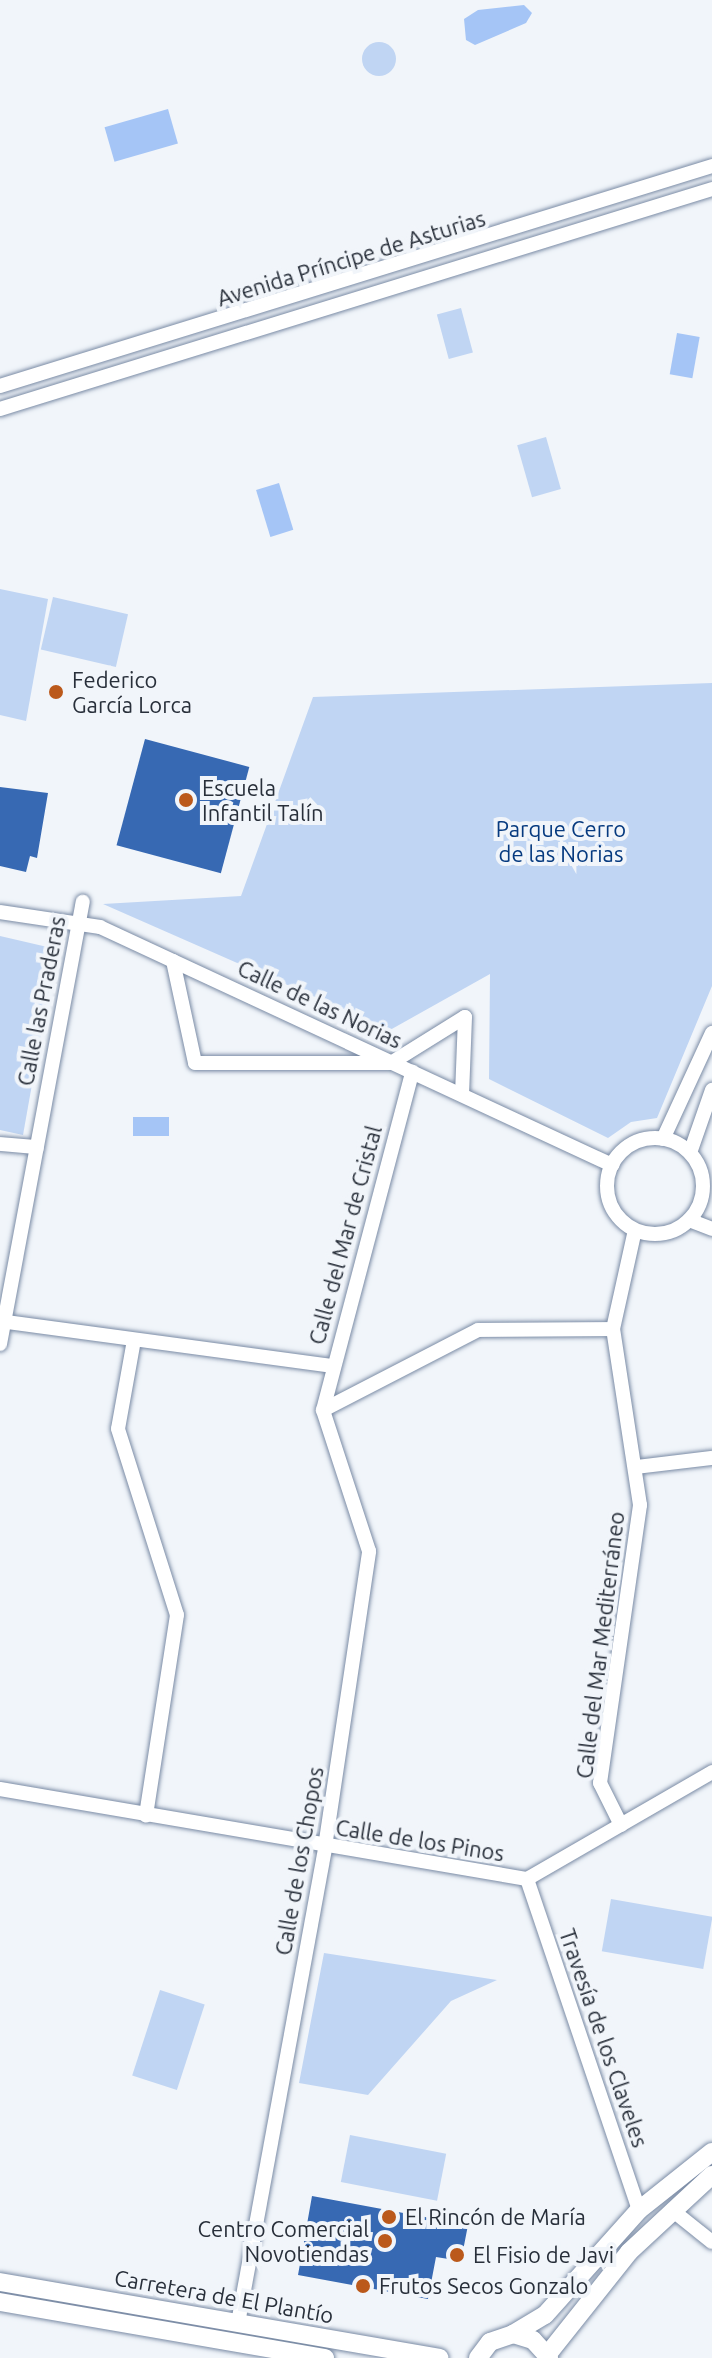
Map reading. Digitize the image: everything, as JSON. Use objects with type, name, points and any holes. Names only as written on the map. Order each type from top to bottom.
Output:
[{"type":"street","name":"Avenida Príncipe de Asturias","points":[[0,386],[712,166]]},
{"type":"street","name":"Avenida Príncipe de Asturias","points":[[0,409],[712,189]]},
{"type":"street","name":"Calle las Praderas","points":[[0,1344],[83,902]]},
{"type":"street","name":"Calle de las Norias","points":[[0,912],[100,927],[612,1165]]},
{"type":"street","points":[[173,961],[195,1063],[391,1063],[465,1017],[462,1094]]},
{"type":"street","points":[[663,1139],[712,1033]]},
{"type":"street","name":"Calle del Mar de Cristal","points":[[323,1410],[332,1366],[412,1072]]},
{"type":"street","points":[[690,1153],[712,1090]]},
{"type":"street","points":[[663,1139],[690,1153],[708,1196],[689,1220],[664,1233],[635,1230],[608,1195],[612,1165],[633,1144],[663,1139]]},
{"type":"street","points":[[0,1144],[37,1147]]},
{"type":"street","points":[[689,1220],[712,1229]]},
{"type":"street","name":"Calle del Mar Mediterráneo","points":[[621,1825],[600,1783],[640,1505],[613,1329],[635,1230]]},
{"type":"street","points":[[2,1322],[332,1366]]},
{"type":"street","points":[[323,1410],[478,1330],[613,1329]]},
{"type":"street","points":[[134,1340],[118,1429],[177,1615],[146,1816]]},
{"type":"street","name":"Calle de los Chopos","points":[[238,2323],[325,1847],[369,1551],[323,1410]]},
{"type":"street","points":[[636,1467],[712,1458]]},
{"type":"street","name":"Calle de los Pinos","points":[[0,1789],[325,1847],[527,1879],[712,1772]]},
{"type":"street","name":"Travesía de los Claveles","points":[[527,1879],[639,2210]]},
{"type":"street","points":[[478,2358],[490,2342],[513,2334],[545,2315],[639,2210],[712,2152]]},
{"type":"street","points":[[513,2334],[548,2356],[672,2210],[712,2175]]},
{"type":"street","points":[[672,2210],[712,2242]]},
{"type":"street","name":"Carretera de El Plantío","points":[[0,2282],[439,2358]]},
{"type":"street","name":"Carretera de El Plantío","points":[[0,2302],[325,2358]]},
{"type":"green space","points":[[379,42],[391,47],[396,59],[391,71],[379,76],[367,71],[362,59],[367,47]]},
{"type":"green space","points":[[461,308],[473,352],[449,359],[437,314]]},
{"type":"green space","points":[[546,437],[561,489],[532,497],[517,445]]},
{"type":"green space","points":[[0,589],[48,599],[26,721],[0,715]]},
{"type":"green space","points":[[53,597],[128,614],[116,667],[41,650]]},
{"type":"green space","name":"Parque Cerro de las Norias","points":[[712,683],[712,986],[657,1118],[631,1122],[608,1138],[489,1079],[490,974],[390,1030],[103,904],[241,896],[313,697]]},
{"type":"green space","points":[[0,936],[56,949],[23,1135],[0,1130]]},
{"type":"green space","points":[[611,1899],[712,1917],[703,1969],[602,1951]]},
{"type":"green space","points":[[324,1953],[497,1980],[451,2001],[368,2095],[299,2083]]},
{"type":"green space","points":[[160,1990],[205,2005],[177,2090],[132,2076]]},
{"type":"green space","points":[[350,2135],[446,2154],[437,2201],[341,2182]]},
{"type":"shaded area","points":[[524,5],[532,13],[526,23],[475,45],[466,40],[464,19],[478,10]]},
{"type":"shaded area","points":[[168,109],[178,144],[114,162],[105,127]]},
{"type":"shaded area","points":[[677,333],[700,337],[692,378],[670,374]]},
{"type":"shaded area","points":[[279,483],[293,530],[270,537],[256,490]]},
{"type":"shaded area","points":[[133,1117],[169,1117],[169,1136],[133,1136]]},
{"type":"building","name":"Escuela Infantil Talín","points":[[145,739],[249,767],[221,873],[117,845]]},
{"type":"building","points":[[0,787],[48,793],[37,858],[30,856],[26,872],[0,866]]},
{"type":"building","name":"Centro Comercial Novotiendas","points":[[312,2196],[468,2225],[461,2261],[436,2257],[428,2299],[298,2275]]},
{"type":"place","name":"Federico García Lorca","points":[[56,692]]},
{"type":"place","name":"Escuela Infantil Talín","points":[[186,800]]},
{"type":"place","name":"El Rincón de María","points":[[389,2217]]},
{"type":"place","name":"Centro Comercial Novotiendas","points":[[385,2241]]},
{"type":"place","name":"El Fisio de Javi","points":[[457,2255]]},
{"type":"place","name":"Frutos Secos Gonzalo","points":[[363,2286]]}]
